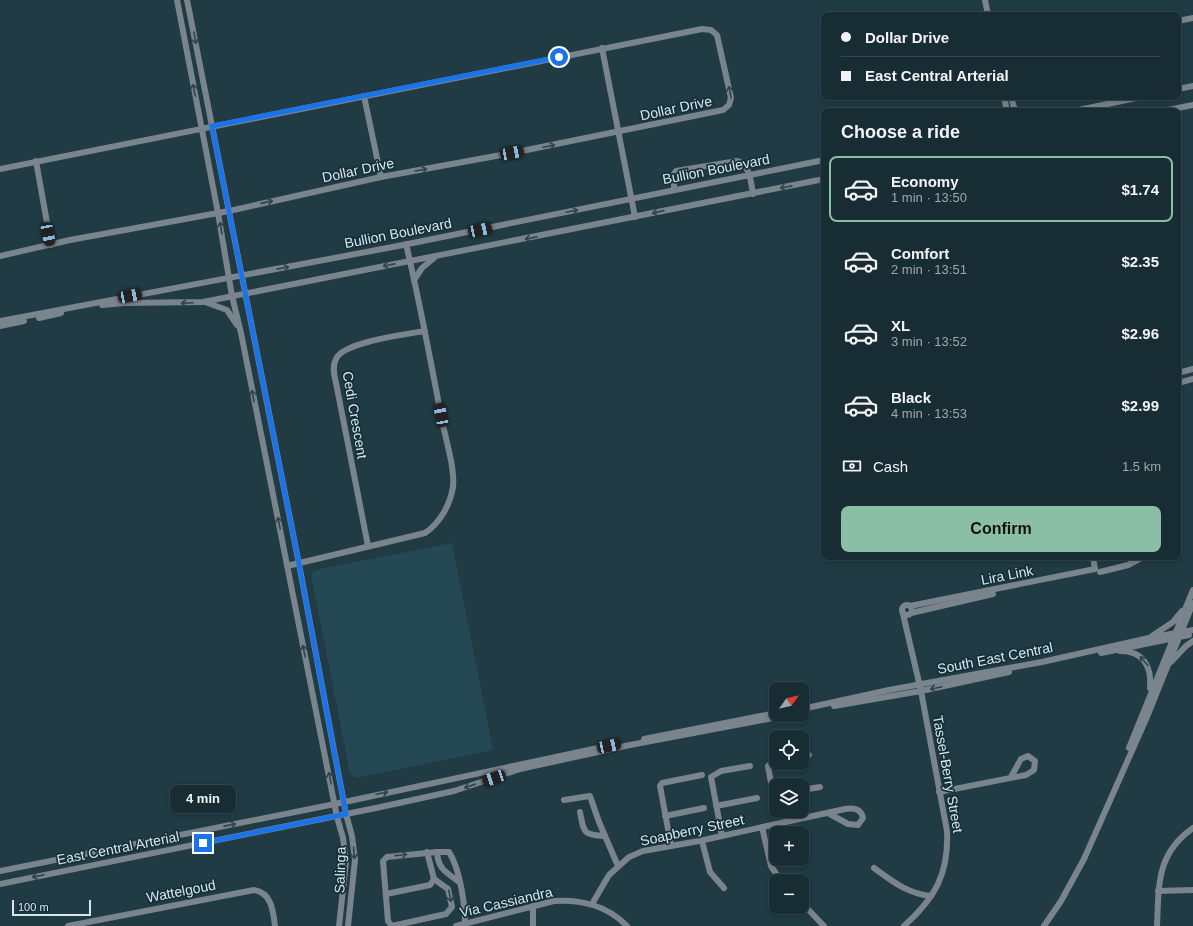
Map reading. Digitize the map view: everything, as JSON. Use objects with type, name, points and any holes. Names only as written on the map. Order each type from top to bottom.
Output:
[{"type":"street","name":"Salinga","points":[[177,0],[218,213],[228,277],[241,333],[337,817],[343,838],[346,862],[339,926]]},
{"type":"street","name":"Salinga","points":[[187,0],[299,564],[346,814],[352,836],[355,860],[348,926]]},
{"type":"street","points":[[985,0],[987,12]]},
{"type":"street","points":[[1181,20],[1193,18]]},
{"type":"street","name":"Dollar Drive","points":[[0,169],[702,29],[711,30],[717,35],[730,90],[731,103],[723,110],[618,132],[381,177],[229,211],[0,256]]},
{"type":"street","points":[[602,48],[636,217]]},
{"type":"street","points":[[1181,88],[1193,86]]},
{"type":"street","points":[[364,96],[381,177]]},
{"type":"street","points":[[1088,108],[1127,100]]},
{"type":"street","points":[[1178,108],[1193,105]]},
{"type":"street","points":[[674,189],[675,172],[737,161],[743,164],[749,175],[753,194]]},
{"type":"street","name":"Bullion Boulevard","points":[[0,321],[406,244],[821,161]]},
{"type":"street","points":[[36,162],[51,245]]},
{"type":"street","points":[[0,326],[103,305],[124,303],[203,302],[821,180]]},
{"type":"street","points":[[287,566],[425,533],[439,520],[451,494],[452,475],[425,331],[406,244]]},
{"type":"street","points":[[414,280],[422,268],[437,256]]},
{"type":"street","points":[[203,302],[227,310],[241,333]]},
{"type":"street","name":"Cedi Crescent","points":[[368,546],[336,383],[334,369],[335,361],[340,352],[347,348],[390,337],[425,331]]},
{"type":"street","points":[[1181,372],[1193,369]]},
{"type":"street","points":[[1181,382],[1193,379]]},
{"type":"street","points":[[1094,560],[1098,571]]},
{"type":"street","points":[[1097,560],[1098,571]]},
{"type":"street","points":[[1098,571],[1128,566],[1137,560]]},
{"type":"street","name":"Lira Link","points":[[910,606],[1098,571]]},
{"type":"street","name":"Lira Link","points":[[908,614],[962,600],[1098,571]]},
{"type":"street","points":[[1044,926],[1061,901],[1084,859],[1168,666],[1186,606],[1193,590]]},
{"type":"street","points":[[1118,780],[1150,695],[1193,603]]},
{"type":"street","points":[[908,614],[901,610],[906,604],[912,609],[908,614],[908,630],[920,688]]},
{"type":"street","points":[[1149,638],[1173,622],[1186,606]]},
{"type":"street","name":"South East Central","points":[[809,711],[1110,651],[1178,636],[1193,630]]},
{"type":"street","name":"South East Central","points":[[809,708],[920,688],[1149,638],[1193,634]]},
{"type":"street","points":[[1168,666],[1186,646],[1193,641]]},
{"type":"street","points":[[1110,651],[1131,652],[1144,659],[1151,672],[1150,695]]},
{"type":"street","name":"Tassel-Berry Street","points":[[904,926],[931,896],[943,874],[947,852],[948,830],[939,792],[920,688]]},
{"type":"street","points":[[520,767],[698,727],[769,714]]},
{"type":"street","points":[[520,767],[769,719]]},
{"type":"street","points":[[722,836],[712,775],[721,771],[750,766]]},
{"type":"street","name":"East Central Arterial","points":[[0,871],[520,767]]},
{"type":"street","name":"East Central Arterial","points":[[0,884],[337,817],[454,791],[520,767]]},
{"type":"street","points":[[671,845],[661,785],[702,775]]},
{"type":"street","points":[[939,792],[1011,777]]},
{"type":"street","points":[[809,789],[820,787]]},
{"type":"street","points":[[564,800],[590,796],[618,866]]},
{"type":"street","points":[[716,806],[757,798]]},
{"type":"street","points":[[665,816],[704,808]]},
{"type":"street","points":[[762,827],[778,823],[852,808],[862,813],[863,818],[858,825],[852,826],[828,813]]},
{"type":"street","points":[[580,812],[586,833],[590,836],[605,836]]},
{"type":"street","points":[[777,818],[778,823]]},
{"type":"street","name":"Soapberry Street","points":[[592,904],[609,875],[629,857],[643,851],[671,845],[702,841],[762,827],[770,866],[776,874]]},
{"type":"street","points":[[1157,926],[1158,891],[1161,871],[1169,850],[1182,835],[1193,828]]},
{"type":"street","points":[[702,841],[708,867],[724,888]]},
{"type":"street","points":[[427,852],[434,879],[445,886],[450,892],[452,907],[446,914],[392,926],[388,921],[384,858],[427,852],[449,852],[454,860],[459,882],[465,910],[465,924]]},
{"type":"street","points":[[437,852],[438,862],[442,869],[459,882]]},
{"type":"street","points":[[874,868],[896,884],[916,895],[931,896]]},
{"type":"street","points":[[386,894],[430,885],[434,879]]},
{"type":"street","name":"Wattelgoud","points":[[68,926],[254,890],[261,892],[270,901],[275,926]]},
{"type":"street","points":[[1158,891],[1193,890]]},
{"type":"street","name":"Via Cassiandra","points":[[456,926],[554,901],[568,900],[592,904],[616,917],[627,926]]},
{"type":"street","points":[[533,906],[534,926]]},
{"type":"street","points":[[809,910],[824,926]]},
{"type":"shaded area","points":[[452,543],[493,750],[356,778],[350,773],[311,575],[315,570]]},
{"type":"route","points":[[203,843],[346,814],[299,564],[212,126],[559,57]]}]
